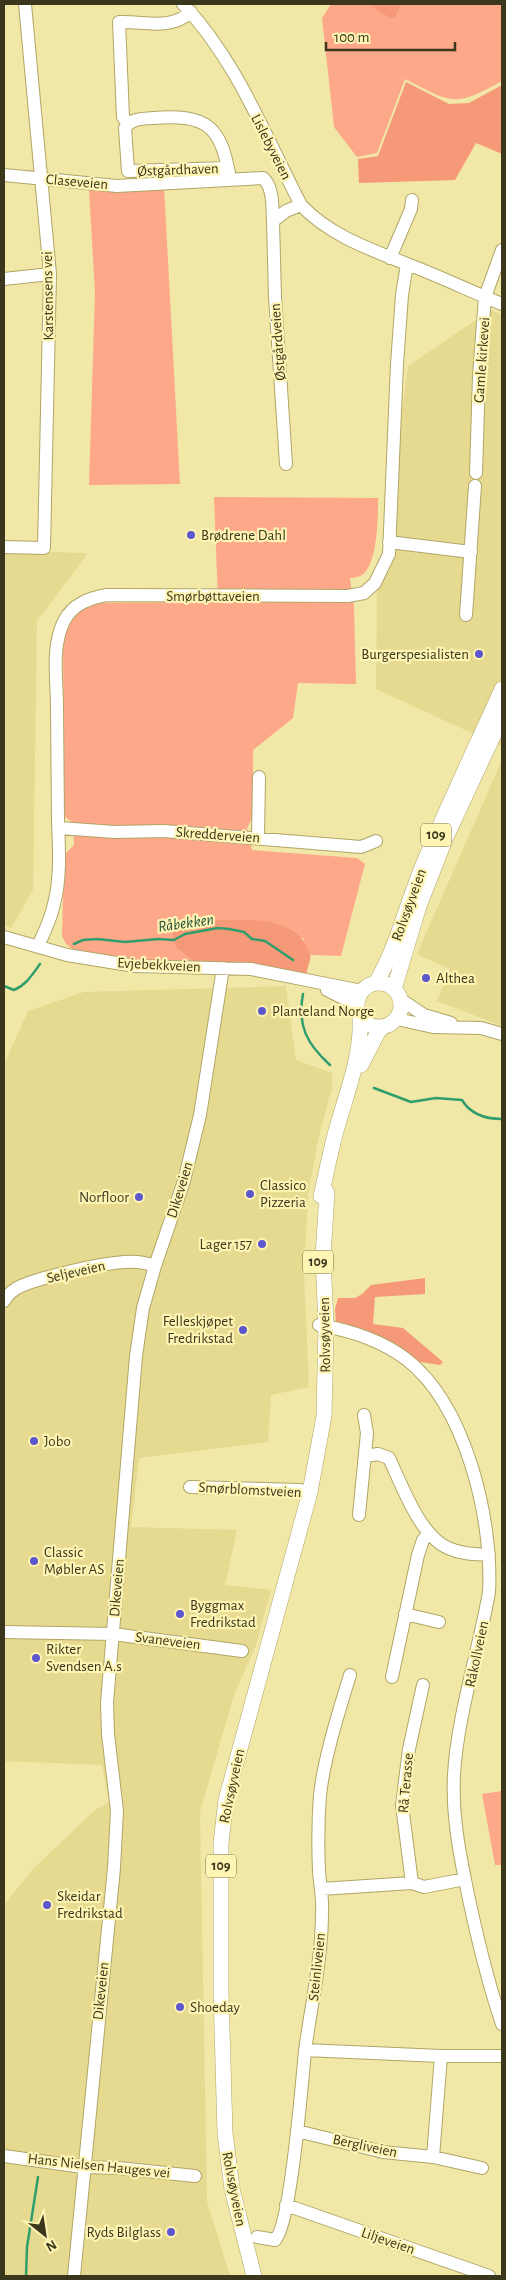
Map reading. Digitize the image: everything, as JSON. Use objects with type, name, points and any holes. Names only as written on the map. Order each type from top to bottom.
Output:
[{"type":"main road","name":"Rolvsøyveien","points":[[376,983],[392,950],[410,897],[437,830],[502,689]]},
{"type":"main road","name":"Rolvsøyveien","points":[[397,994],[419,906],[446,837],[502,717]]},
{"type":"main road","points":[[362,991],[376,983],[385,984],[397,994]]},
{"type":"main road","name":"109","points":[[358,1013],[358,999],[362,991]]},
{"type":"main road","name":"109","points":[[382,1027],[390,1024],[397,1018],[401,1009],[397,994]]},
{"type":"main road","name":"Rolvsøyveien","points":[[254,2276],[232,2189],[225,2133],[221,1994],[223,1820],[242,1740],[310,1492],[322,1422],[323,1331],[318,1226],[321,1193],[324,1188],[336,1130],[350,1087],[361,1033],[358,1013]]},
{"type":"main road","points":[[358,1013],[374,1027],[382,1027]]},
{"type":"main road","name":"Rolvsøyveien","points":[[350,1087],[366,1053],[382,1027]]},
{"type":"street","name":"Karstensens vei","points":[[4,547],[44,548],[50,274],[26,4]]},
{"type":"street","points":[[128,124],[123,117],[119,22],[144,22],[161,25],[176,22],[187,8]]},
{"type":"street","name":"Lislebyveien","points":[[187,8],[218,46],[231,68],[301,205],[333,231],[390,258],[502,304]]},
{"type":"street","name":"Østgårdhaven","points":[[176,116],[199,121],[218,136],[224,147],[229,174],[128,171],[124,130],[128,124],[141,119],[176,116]]},
{"type":"street","name":"Claseveien","points":[[4,175],[117,186],[229,174],[263,178],[268,183]]},
{"type":"street","name":"Østgårdveien","points":[[268,183],[273,221],[275,298],[286,464]]},
{"type":"street","points":[[390,258],[411,209],[412,200]]},
{"type":"street","points":[[273,221],[286,211],[301,205]]},
{"type":"street","name":"Gamle kirkevei","points":[[476,473],[479,376],[485,297],[502,250]]},
{"type":"street","name":"Smørbøttaveien","points":[[38,946],[55,903],[59,828],[56,652],[63,622],[78,604],[91,597],[107,595],[359,594],[369,590],[381,575],[389,554],[397,364],[406,264]]},
{"type":"street","points":[[4,279],[50,274]]},
{"type":"street","points":[[466,615],[475,486]]},
{"type":"street","points":[[389,542],[471,552]]},
{"type":"street","points":[[258,837],[259,777]]},
{"type":"street","name":"Skredderveien","points":[[59,828],[115,832],[164,831],[361,846],[376,841]]},
{"type":"street","name":"Evjebekkveien","points":[[4,936],[68,955],[135,966],[251,969],[362,991]]},
{"type":"street","name":"Dikeveien","points":[[74,2276],[83,2167],[114,1868],[117,1820],[108,1734],[107,1703],[136,1356],[143,1308],[184,1181],[200,1115],[223,968]]},
{"type":"street","name":"Evjebekkveien","points":[[316,983],[349,1001],[358,1013]]},
{"type":"street","points":[[397,994],[424,1015],[460,1027]]},
{"type":"street","points":[[397,1018],[433,1028],[481,1028],[502,1034]]},
{"type":"street","name":"Seljeveien","points":[[4,1301],[12,1292],[22,1286],[68,1273],[124,1262],[143,1262],[155,1266]]},
{"type":"street","name":"Råkollveien","points":[[323,1331],[352,1334],[376,1341],[407,1360],[424,1376],[451,1416],[472,1467],[482,1505],[489,1555],[490,1592],[463,1718],[454,1773],[456,1833],[476,1937],[502,2024]]},
{"type":"street","points":[[359,1515],[366,1456],[367,1434],[364,1415]]},
{"type":"street","points":[[366,1456],[378,1454],[390,1458],[414,1509],[429,1533],[446,1547],[465,1554],[489,1555]]},
{"type":"street","name":"Smørblomstveien","points":[[190,1487],[299,1490],[310,1492]]},
{"type":"street","points":[[392,1677],[418,1555],[423,1540],[429,1533]]},
{"type":"street","points":[[406,1614],[439,1622]]},
{"type":"street","name":"Svaneveien","points":[[4,1632],[113,1634],[242,1651]]},
{"type":"street","name":"Steinliveien","points":[[257,2237],[276,2240],[279,2236],[286,2206],[297,2131],[305,2050],[320,1958],[322,1911],[319,1869],[320,1794],[336,1722],[350,1675]]},
{"type":"street","name":"Rå Terasse","points":[[412,1883],[402,1804],[409,1749],[423,1685]]},
{"type":"street","points":[[321,1889],[412,1883],[424,1887],[465,1879]]},
{"type":"street","points":[[305,2050],[441,2056],[502,2056]]},
{"type":"street","points":[[433,2157],[441,2056]]},
{"type":"street","name":"Bergliveien","points":[[297,2131],[383,2152],[433,2157],[482,2168]]},
{"type":"street","name":"Hans Nielsen Hauges vei","points":[[4,2156],[83,2167],[118,2168],[195,2176]]},
{"type":"street","name":"Liljeveien","points":[[286,2206],[489,2276]]},
{"type":"shaded area","points":[[331,4],[369,4],[396,17],[402,4],[502,4],[502,81],[463,99],[453,99],[433,93],[405,79],[377,153],[357,157],[334,127],[322,18]]},
{"type":"shaded area","points":[[369,4],[402,4],[396,17],[391,19]]},
{"type":"shaded area","points":[[406,82],[449,104],[469,103],[502,85],[502,154],[476,143],[455,180],[359,183],[358,159],[378,156]]},
{"type":"shaded area","points":[[164,187],[180,484],[89,485],[95,292],[89,189]]},
{"type":"shaded area","points":[[491,310],[502,315],[502,747],[376,689],[377,590],[408,366]]},
{"type":"shaded area","points":[[214,497],[378,498],[376,539],[371,561],[362,575],[350,578],[354,607],[356,684],[298,683],[293,718],[253,750],[253,817],[247,828],[252,850],[357,858],[365,864],[341,956],[311,955],[303,938],[193,928],[172,932],[175,947],[193,961],[131,963],[77,953],[66,944],[62,936],[64,855],[74,845],[73,823],[64,816],[63,637],[75,614],[93,603],[218,602]]},
{"type":"shaded area","points":[[4,551],[88,553],[37,621],[33,890],[11,928],[4,925]]},
{"type":"shaded area","points":[[502,760],[502,1026],[437,1001],[450,969],[417,954]]},
{"type":"shaded area","points":[[217,920],[271,922],[294,932],[304,941],[310,953],[307,975],[193,961],[175,947],[172,932]]},
{"type":"shaded area","points":[[286,986],[296,1060],[332,1073],[332,1088],[319,1136],[308,1195],[304,1273],[309,1387],[271,1395],[268,1442],[139,1458],[131,1527],[237,1530],[225,1585],[271,1590],[255,1648],[234,1695],[200,1812],[207,2201],[230,2276],[4,2276],[4,1905],[33,1869],[95,1810],[109,1802],[102,1765],[4,1761],[4,1065],[28,1011],[84,992]]},
{"type":"shaded area","points":[[425,1278],[425,1294],[375,1297],[373,1324],[403,1328],[443,1362],[440,1365],[414,1361],[396,1344],[336,1323],[335,1309],[338,1298],[355,1298],[371,1285]]},
{"type":"shaded area","points":[[502,1791],[502,1865],[495,1865],[482,1794]]},
{"type":"waterway","name":"Råbekken","points":[[74,944],[83,940],[97,939],[125,942],[158,939],[174,940],[185,934],[218,928],[244,932],[252,939],[265,941],[293,960]]},
{"type":"waterway","name":"Råbekken","points":[[4,986],[14,990],[18,988],[29,979],[40,964]]},
{"type":"waterway","name":"Råbekken","points":[[303,994],[301,1016],[306,1034],[315,1050],[330,1065]]},
{"type":"waterway","name":"Råbekken","points":[[374,1088],[411,1102],[436,1098],[462,1100],[474,1113],[490,1118],[502,1119]]},
{"type":"waterway","points":[[26,2276],[27,2247],[38,2177]]},
{"type":"place","name":"Brødrene Dahl","points":[[191,535]]},
{"type":"place","name":"Burgerspesialisten","points":[[479,654]]},
{"type":"place","name":"Althea","points":[[426,978]]},
{"type":"place","name":"Planteland Norge","points":[[262,1011]]},
{"type":"place","name":"Classico Pizzeria","points":[[250,1194]]},
{"type":"place","name":"Norfloor","points":[[139,1197]]},
{"type":"place","name":"Lager 157","points":[[262,1244]]},
{"type":"place","name":"Felleskjøpet Fredrikstad","points":[[243,1330]]},
{"type":"place","name":"Jobo","points":[[34,1441]]},
{"type":"place","name":"Classic Møbler AS","points":[[34,1561]]},
{"type":"place","name":"Byggmax Fredrikstad","points":[[180,1614]]},
{"type":"place","name":"Rikter Svendsen A.s","points":[[36,1658]]},
{"type":"place","name":"Skeidar Fredrikstad","points":[[47,1905]]},
{"type":"place","name":"Shoeday","points":[[180,2007]]},
{"type":"place","name":"Ryds Bilglass","points":[[171,2232]]}]
